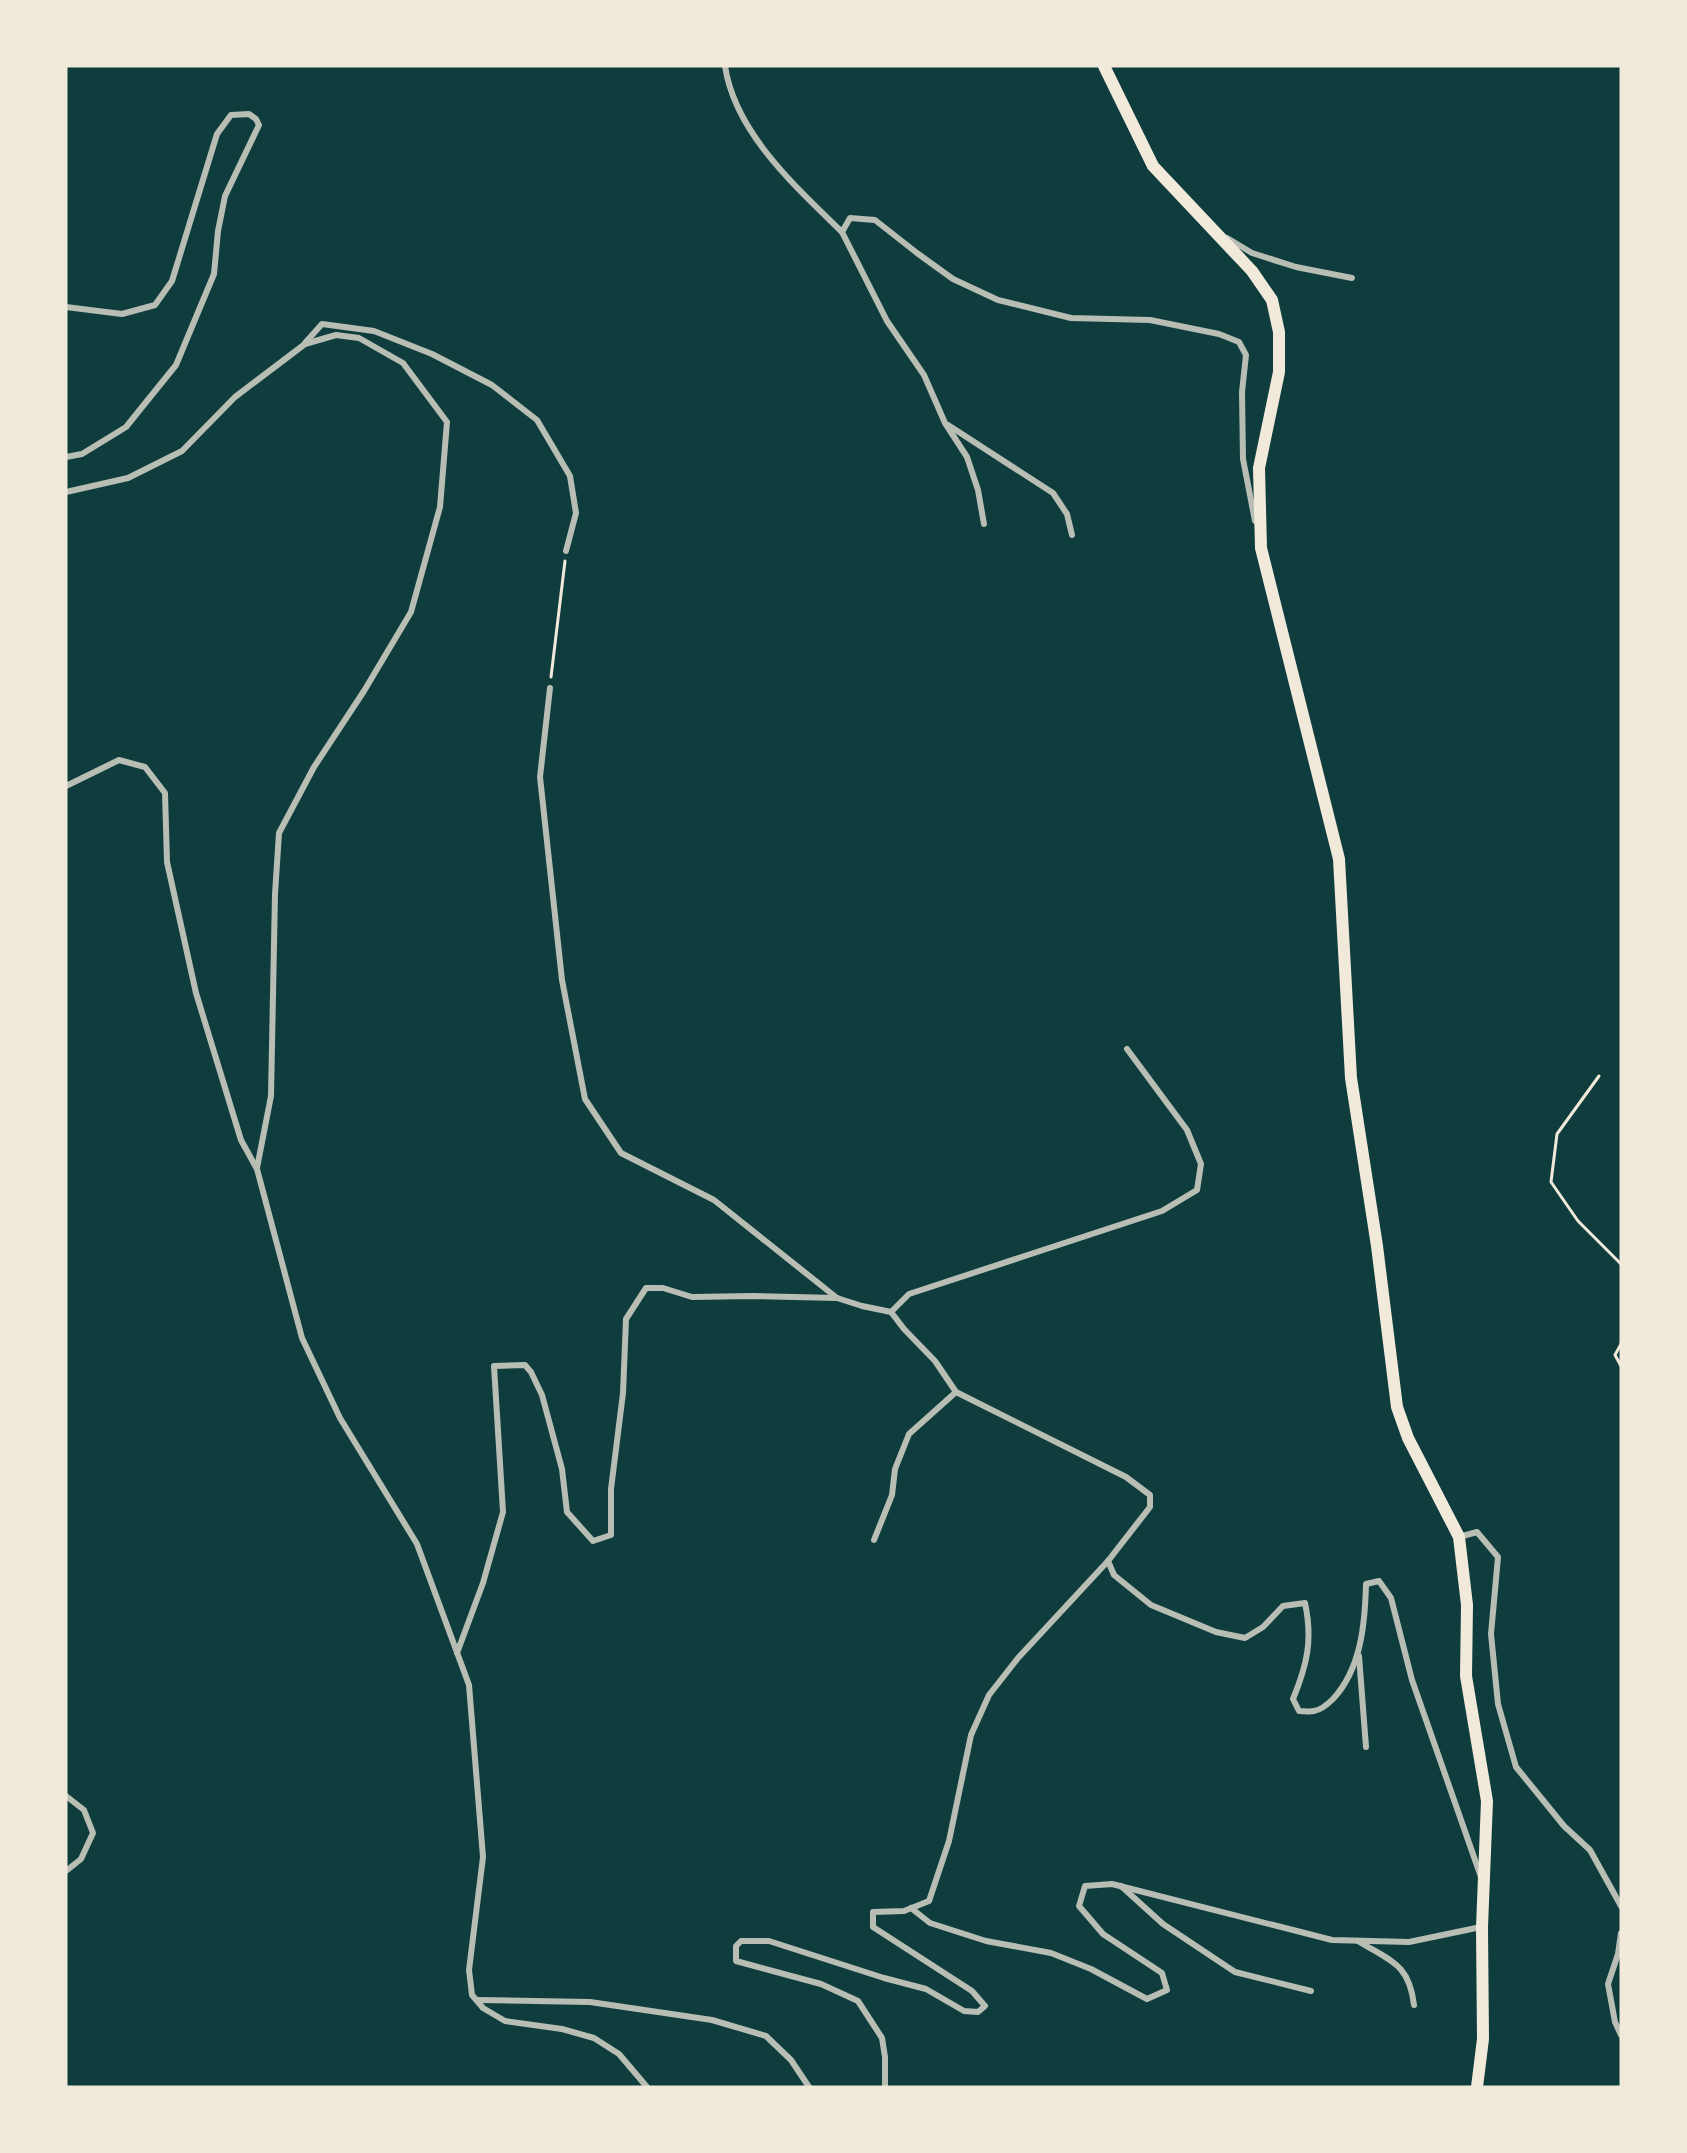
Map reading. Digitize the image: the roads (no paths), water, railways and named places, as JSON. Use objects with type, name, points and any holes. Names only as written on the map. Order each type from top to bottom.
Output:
[{"type":"main road","points":[[1104,66],[1153,166],[1252,271],[1272,300],[1279,332],[1279,372],[1259,468],[1261,548],[1339,859],[1351,1078],[1377,1246],[1397,1407],[1408,1438],[1459,1537],[1467,1605],[1466,1676],[1487,1801],[1482,1927],[1483,2039],[1477,2087]]},
{"type":"street","points":[[725,66],[727,79],[747,127],[794,185],[842,232],[887,321],[924,375],[945,423],[968,457],[978,490],[984,524]]},
{"type":"street","points":[[66,307],[122,314],[155,305],[172,281],[217,134],[231,115],[249,114],[256,119],[259,125],[225,196],[218,231],[214,274],[176,365],[126,427],[82,454],[66,457]]},
{"type":"street","points":[[842,232],[850,218],[875,220],[953,279],[998,300],[1071,318],[1150,320],[1219,334],[1239,342],[1246,355],[1242,392],[1243,459],[1261,548]]},
{"type":"street","points":[[1211,228],[1252,253],[1296,267],[1352,278]]},
{"type":"street","points":[[66,492],[128,478],[182,451],[235,397],[305,344],[322,324],[374,331],[432,354],[492,385],[537,420],[570,476],[576,513],[566,550]]},
{"type":"street","points":[[257,1168],[271,1096],[275,894],[279,832],[314,767],[364,691],[411,612],[440,507],[447,423],[403,363],[359,338],[336,335],[305,344]]},
{"type":"street","points":[[945,423],[1053,493],[1067,514],[1072,535]]},
{"type":"street","points":[[550,688],[540,777],[562,980],[585,1099],[621,1153],[714,1200],[837,1298]]},
{"type":"street","points":[[66,786],[119,760],[144,767],[165,793],[167,862],[196,993],[241,1140],[257,1168],[302,1338],[340,1418],[417,1544],[469,1685],[483,1857],[469,1970],[472,1995],[483,2008],[505,2021],[562,2029],[594,2038],[619,2054],[644,2080],[647,2087]]},
{"type":"street","points":[[891,1312],[909,1294],[1162,1212],[1197,1190],[1202,1164],[1187,1130],[1127,1049]]},
{"type":"street","points":[[457,1654],[483,1583],[503,1512],[494,1366],[525,1365],[531,1372],[542,1395],[559,1459],[567,1512],[593,1541],[611,1535],[611,1489],[622,1393],[626,1319],[646,1288],[663,1288],[692,1297],[837,1298],[891,1312],[934,1361],[956,1392],[1126,1477],[1150,1496],[1150,1507],[1108,1561],[1018,1658],[989,1695],[972,1735],[949,1841],[929,1901],[904,1911],[873,1912],[873,1927],[972,1991],[985,2006],[978,2012],[964,2011],[926,1989],[769,1941],[741,1941],[736,1946],[736,1961],[821,1984],[858,2001],[882,2038],[885,2057],[885,2087]]},
{"type":"street","points":[[874,1540],[892,1495],[895,1469],[909,1434],[956,1392]]},
{"type":"street","points":[[1459,1537],[1477,1532],[1498,1557],[1491,1634],[1498,1704],[1516,1767],[1564,1826],[1590,1850],[1621,1906]]},
{"type":"street","points":[[1108,1561],[1114,1575],[1152,1605],[1216,1632],[1245,1638],[1263,1627],[1282,1606],[1305,1603],[1308,1619],[1308,1660],[1293,1699],[1299,1712],[1315,1711],[1329,1702],[1345,1686],[1359,1652]]},
{"type":"street","points":[[1366,1746],[1359,1652],[1366,1607],[1366,1584],[1379,1581],[1391,1598],[1412,1680],[1484,1886]]},
{"type":"street","points":[[66,1796],[84,1810],[93,1833],[81,1859],[66,1871]]},
{"type":"street","points":[[911,1908],[930,1923],[986,1941],[1051,1953],[1081,1965],[1147,1999],[1167,1990],[1162,1974],[1103,1934],[1079,1906],[1085,1886],[1112,1884],[1332,1940],[1409,1942],[1482,1927]]},
{"type":"street","points":[[1120,1886],[1163,1924],[1235,1972],[1311,1991]]},
{"type":"street","points":[[1621,1933],[1618,1954],[1608,1984],[1621,2035]]},
{"type":"street","points":[[1357,1941],[1402,1968],[1412,1988],[1414,2005]]},
{"type":"street","points":[[477,2000],[590,2002],[712,2020],[766,2036],[791,2060],[809,2087]]}]
